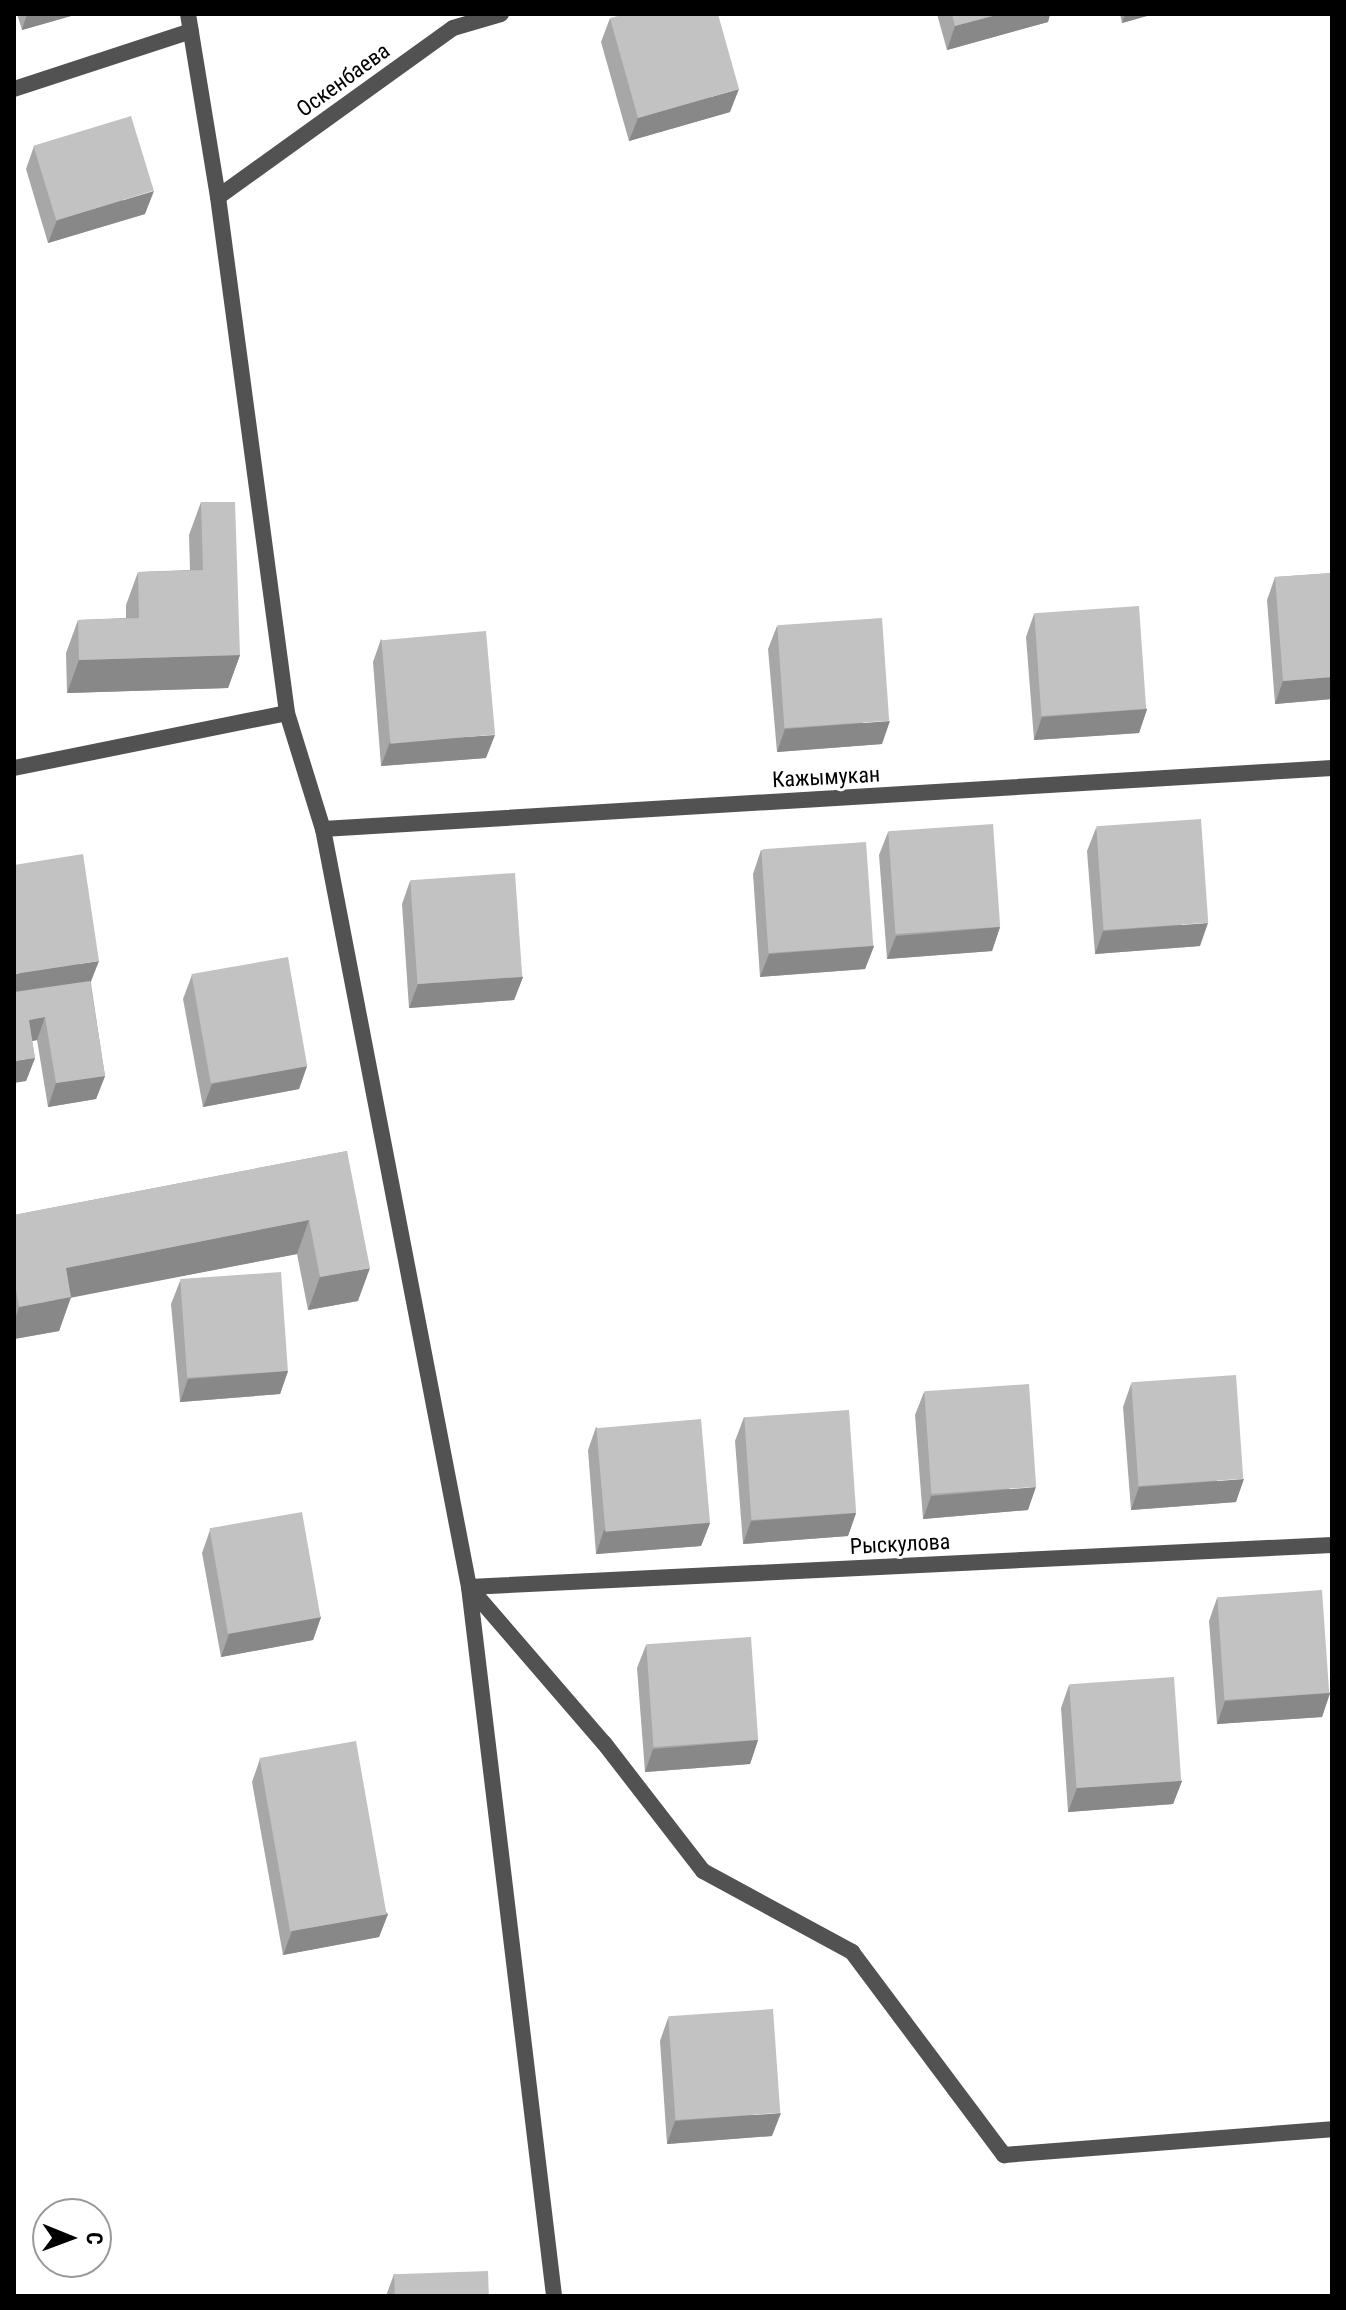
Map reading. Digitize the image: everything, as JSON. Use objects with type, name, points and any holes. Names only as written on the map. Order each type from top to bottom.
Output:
[{"type":"street","name":"Оскенбаева","points":[[218,197],[453,28],[501,14]]},
{"type":"street","points":[[14,89],[189,22],[218,197],[287,713],[323,829],[469,1587],[554,2296]]},
{"type":"street","points":[[14,768],[287,713]]},
{"type":"street","name":"Кажымукан","points":[[323,829],[1332,768]]},
{"type":"street","name":"Рыскулова","points":[[469,1587],[1332,1545]]},
{"type":"street","points":[[469,1587],[604,1743],[703,1871],[852,1952],[1004,2155],[1332,2129]]},
{"type":"building","points":[[626,14],[718,14],[739,89],[638,118],[610,18]]},
{"type":"building","points":[[952,14],[1000,14],[955,26]]},
{"type":"building","points":[[131,116],[154,191],[56,220],[33,146]]},
{"type":"building","points":[[201,502],[235,502],[240,655],[79,660],[78,620],[139,618],[138,572],[203,570]]},
{"type":"building","points":[[1332,573],[1332,677],[1283,681],[1275,577]]},
{"type":"building","points":[[1139,606],[1146,709],[1041,716],[1034,613]]},
{"type":"building","points":[[882,618],[889,721],[784,728],[777,625]]},
{"type":"building","points":[[486,631],[495,735],[390,744],[381,640]]},
{"type":"building","points":[[1201,819],[1208,923],[1104,930],[1096,826]]},
{"type":"building","points":[[993,824],[1000,927],[895,934],[888,831]]},
{"type":"building","points":[[866,842],[873,946],[769,953],[761,849]]},
{"type":"building","points":[[83,854],[99,961],[14,974],[14,865]]},
{"type":"building","points":[[515,873],[522,977],[418,984],[410,880]]},
{"type":"building","points":[[288,957],[307,1066],[211,1083],[191,974]]},
{"type":"building","points":[[90,981],[105,1076],[56,1083],[45,1017],[29,1020],[35,1058],[14,1061],[14,992]]},
{"type":"building","points":[[347,1151],[370,1268],[320,1277],[309,1220],[66,1268],[71,1297],[19,1307],[14,1279],[14,1215]]},
{"type":"building","points":[[281,1272],[288,1371],[187,1378],[180,1279]]},
{"type":"building","points":[[1236,1375],[1243,1479],[1139,1486],[1131,1382]]},
{"type":"building","points":[[1029,1384],[1036,1487],[931,1494],[924,1391]]},
{"type":"building","points":[[849,1410],[856,1513],[751,1520],[744,1417]]},
{"type":"building","points":[[701,1419],[710,1523],[605,1532],[596,1428]]},
{"type":"building","points":[[302,1512],[321,1617],[228,1634],[209,1528]]},
{"type":"building","points":[[1322,1590],[1329,1693],[1224,1700],[1217,1597]]},
{"type":"building","points":[[751,1637],[758,1740],[653,1747],[646,1644]]},
{"type":"building","points":[[1174,1677],[1181,1781],[1077,1788],[1069,1684]]},
{"type":"building","points":[[356,1741],[387,1914],[290,1931],[259,1758]]},
{"type":"building","points":[[773,2009],[780,2113],[676,2120],[668,2016]]},
{"type":"building","points":[[488,2271],[489,2296],[395,2296],[394,2274]]}]
